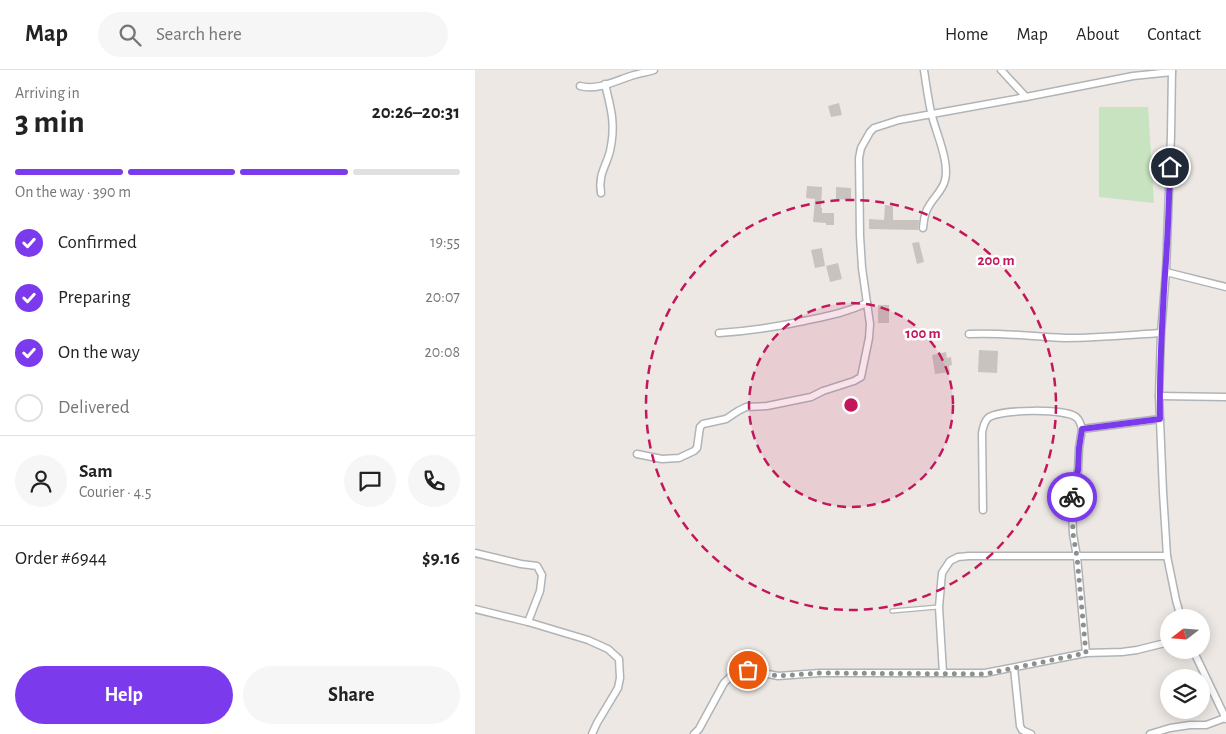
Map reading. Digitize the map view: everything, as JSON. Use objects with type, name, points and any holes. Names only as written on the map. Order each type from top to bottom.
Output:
[{"type":"street","points":[[580,86],[586,88],[599,87],[654,70]]},
{"type":"street","points":[[923,228],[924,216],[945,180],[943,155],[931,114],[924,70]]},
{"type":"street","points":[[1001,70],[1026,97]]},
{"type":"street","points":[[637,454],[662,459],[679,458],[697,448],[700,427],[703,424],[726,419],[738,410],[811,397],[861,377],[870,324],[862,268],[859,158],[861,148],[874,128],[899,120],[1133,76],[1172,71],[1171,135],[1159,396],[1167,556],[1178,609]]},
{"type":"street","points":[[601,193],[599,185],[610,152],[613,131],[613,117],[605,84]]},
{"type":"street","points":[[1165,272],[1226,287]]},
{"type":"street","points":[[719,334],[767,329],[851,311],[867,303]]},
{"type":"street","points":[[969,334],[989,332],[1066,338],[1161,333]]},
{"type":"street","points":[[1159,396],[1226,397]]},
{"type":"street","points":[[983,510],[982,433],[988,418],[996,414],[1024,411],[1061,413],[1077,418],[1082,429],[1078,470],[1072,492],[1073,534],[1086,653]]},
{"type":"street","points":[[1082,429],[1160,419]]},
{"type":"street","points":[[475,553],[537,566],[542,575],[540,591],[528,622]]},
{"type":"street","points":[[943,672],[939,607],[942,573],[950,561],[958,557],[969,556],[1167,556]]},
{"type":"street","points":[[475,609],[588,640],[608,649],[619,659],[620,678],[618,688],[592,734]]},
{"type":"street","points":[[698,732],[724,684],[740,670],[778,676],[820,673],[943,672],[985,674],[1086,653],[1122,652],[1160,644]]},
{"type":"street","points":[[1150,734],[1190,725],[1206,726],[1226,718],[1197,659]]},
{"type":"street","points":[[1014,668],[1020,726],[1022,730],[1031,734]]},
{"type":"lane","points":[[892,611],[939,607]]},
{"type":"green space","points":[[1099,107],[1148,107],[1154,203],[1099,197]]},
{"type":"building","points":[[839,103],[842,115],[831,117],[828,106]]},
{"type":"building","points":[[807,186],[822,187],[822,213],[834,213],[834,225],[813,222],[815,199],[806,198]]},
{"type":"building","points":[[836,187],[851,188],[851,200],[836,199]]},
{"type":"building","points":[[885,205],[893,206],[893,220],[919,220],[918,230],[869,229],[869,219],[884,220]]},
{"type":"building","points":[[919,242],[924,262],[917,264],[912,243]]},
{"type":"building","points":[[822,248],[825,266],[815,268],[811,250]]},
{"type":"building","points":[[838,263],[842,279],[830,282],[826,266]]},
{"type":"building","points":[[878,305],[889,305],[889,323],[878,323]]},
{"type":"building","points":[[979,350],[998,351],[997,373],[978,372]]},
{"type":"building","points":[[946,352],[947,358],[951,357],[952,365],[949,366],[950,372],[935,374],[932,355]]},
{"type":"way so far","points":[[748,670],[778,676],[820,673],[943,672],[985,674],[1086,653],[1073,534],[1072,497]]},
{"type":"route","points":[[1072,497],[1073,485],[1079,466],[1082,429],[1160,419],[1161,333],[1170,167]]}]
